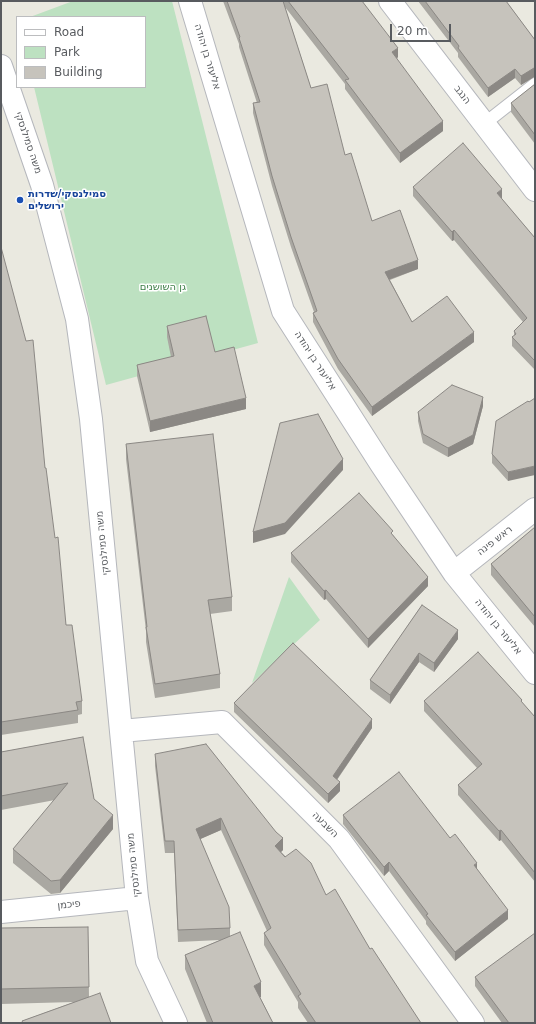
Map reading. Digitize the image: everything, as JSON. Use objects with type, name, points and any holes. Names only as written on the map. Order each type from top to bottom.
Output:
[{"type":"street","name":"אליעזר בן יהודה","points":[[190,1],[283,311],[381,464],[454,573],[535,673]]},
{"type":"street","name":"הנגב","points":[[390,1],[484,124],[532,181]]},
{"type":"street","name":"משה סמילנסקי","points":[[1,66],[42,184],[77,319],[91,419],[138,898],[147,961],[176,1023]]},
{"type":"street","name":"ראש פינה","points":[[454,573],[535,509]]},
{"type":"street","name":"השבעה","points":[[121,731],[222,722],[339,839],[473,1023]]},
{"type":"street","name":"פיכמן","points":[[1,912],[138,898]]},
{"type":"lane","points":[[484,124],[535,84]]},
{"type":"green space","name":"גן השושנים","points":[[73,1],[172,1],[258,343],[106,385],[34,88],[146,88],[146,16],[33,16]]},
{"type":"green space","points":[[289,577],[320,620],[252,683]]},
{"type":"building","points":[[227,1],[283,1],[311,88],[327,84],[345,155],[351,153],[372,221],[400,210],[418,260],[385,272],[412,322],[447,296],[474,332],[372,407],[338,359],[313,313],[317,311],[291,237],[272,176],[253,103],[260,102]]},
{"type":"building","points":[[288,1],[362,1],[398,48],[392,52],[443,121],[400,153],[345,80],[349,79]]},
{"type":"building","points":[[425,1],[506,1],[535,40],[535,68],[521,76],[515,69],[488,88]]},
{"type":"building","points":[[535,84],[535,135],[511,103]]},
{"type":"building","points":[[463,143],[502,189],[497,193],[535,238],[535,361],[512,337],[516,334],[514,331],[527,318],[454,230],[452,232],[413,187]]},
{"type":"building","points":[[1,247],[26,341],[33,340],[45,468],[55,538],[58,537],[66,625],[72,625],[82,701],[76,702],[78,710],[1,722]]},
{"type":"building","points":[[206,316],[215,352],[234,347],[246,398],[150,421],[137,365],[174,356],[167,326]]},
{"type":"building","points":[[452,385],[483,397],[473,435],[448,448],[423,434],[418,412]]},
{"type":"building","points":[[535,398],[535,466],[508,472],[492,454],[496,421]]},
{"type":"building","points":[[318,414],[343,459],[285,523],[253,532],[280,423]]},
{"type":"building","points":[[213,434],[232,597],[208,600],[220,674],[155,684],[146,627],[126,444]]},
{"type":"building","points":[[359,493],[393,531],[391,533],[428,577],[368,639],[326,590],[324,591],[291,553]]},
{"type":"building","points":[[535,527],[535,617],[491,564]]},
{"type":"building","points":[[422,605],[458,630],[434,663],[419,653],[390,695],[370,680]]},
{"type":"building","points":[[293,643],[372,719],[333,776],[340,782],[328,794],[234,703]]},
{"type":"building","points":[[478,652],[522,700],[521,701],[535,717],[535,873],[501,830],[499,831],[458,785],[482,764],[424,701]]},
{"type":"building","points":[[83,737],[94,799],[113,815],[60,880],[51,881],[13,849],[68,783],[1,796],[1,752]]},
{"type":"building","points":[[206,744],[276,832],[283,838],[275,846],[285,857],[296,849],[311,863],[326,895],[335,889],[370,949],[372,948],[421,1023],[316,1023],[298,996],[301,994],[264,933],[271,928],[221,818],[196,829],[229,907],[230,928],[178,930],[174,841],[165,841],[155,754]]},
{"type":"building","points":[[399,772],[450,838],[455,834],[477,863],[474,865],[508,910],[455,952],[426,915],[428,914],[389,862],[384,867],[343,815]]},
{"type":"building","points":[[88,927],[89,987],[1,989],[1,928]]},
{"type":"building","points":[[240,932],[261,982],[254,986],[273,1023],[213,1023],[185,955]]},
{"type":"building","points":[[535,933],[535,1023],[509,1023],[475,977]]},
{"type":"building","points":[[100,993],[111,1023],[23,1023],[22,1021]]},
{"type":"place","name":"סמילנסקי/שדרות ירושלים","points":[[20,200]]}]
